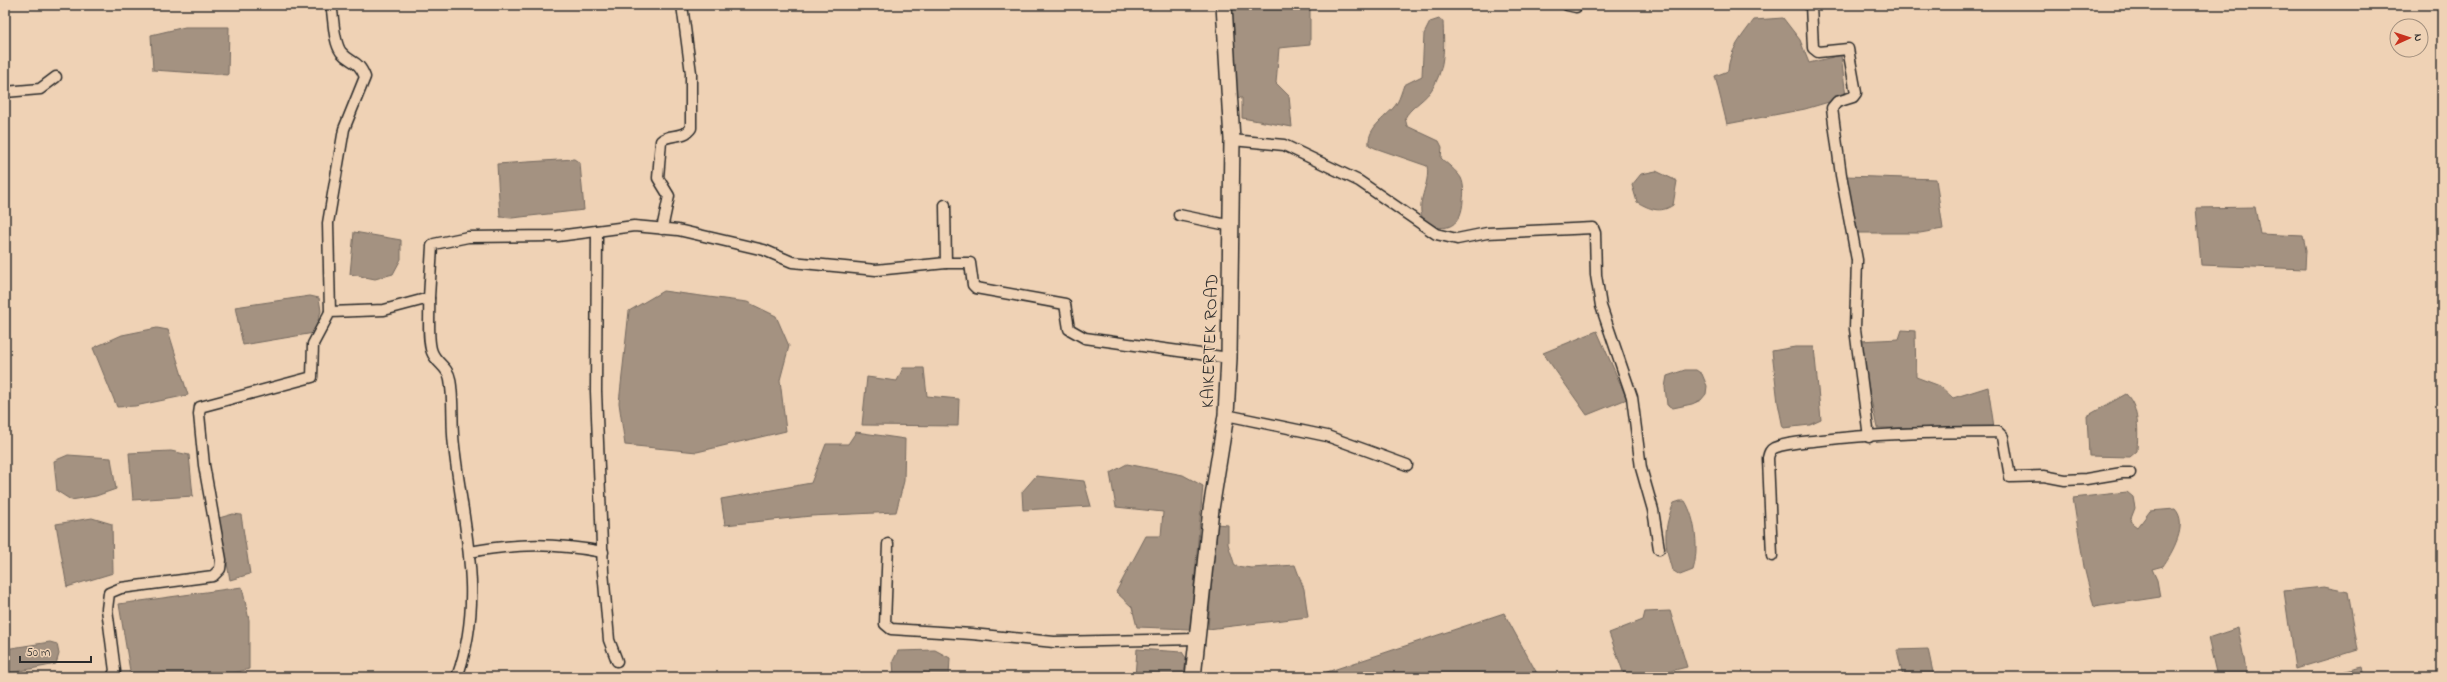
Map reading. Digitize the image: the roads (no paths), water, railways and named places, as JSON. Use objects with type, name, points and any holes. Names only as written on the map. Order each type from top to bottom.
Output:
[{"type":"main road","name":"KAIKERTEK ROAD","points":[[1193,677],[1211,509],[1226,415],[1229,358],[1232,140],[1224,5]]},
{"type":"street","points":[[112,677],[115,671],[107,609],[109,593],[121,588],[213,576],[220,569],[221,560],[204,465],[199,414],[200,407],[312,377],[312,344],[330,312],[328,223],[344,129],[365,77],[360,66],[342,52],[338,45],[331,5]]},
{"type":"street","points":[[662,229],[669,196],[658,178],[661,141],[664,137],[685,134],[691,128],[691,73],[682,5]]},
{"type":"street","points":[[1811,5],[1815,51],[1848,49],[1856,93],[1853,97],[1837,102],[1832,108],[1841,176],[1857,260],[1855,329],[1869,437]]},
{"type":"street","points":[[5,92],[40,89],[46,87],[56,77]]},
{"type":"street","points":[[1232,140],[1284,145],[1359,181],[1423,226],[1443,236],[1466,239],[1487,233],[1593,228],[1595,233],[1596,275],[1601,306],[1632,397],[1640,462],[1653,510],[1659,549]]},
{"type":"street","points":[[945,205],[946,263]]},
{"type":"street","points":[[1179,215],[1232,226]]},
{"type":"street","points":[[457,677],[468,641],[473,603],[470,552],[454,446],[450,379],[445,367],[432,351],[429,298],[432,246],[434,244],[468,237],[558,236],[634,226],[678,230],[764,250],[792,262],[876,270],[946,263],[970,263],[974,285],[976,288],[1065,304],[1069,329],[1085,338],[1229,358]]},
{"type":"street","points":[[597,231],[596,391],[603,552],[609,640],[617,661]]},
{"type":"street","points":[[330,312],[384,310],[429,298]]},
{"type":"street","points":[[1226,415],[1327,436],[1406,465]]},
{"type":"street","points":[[1772,556],[1768,458],[1770,451],[1774,448],[1797,443],[1929,432],[1998,432],[2003,437],[2010,478],[2044,476],[2065,480],[2086,479],[2122,473],[2130,474]]},
{"type":"street","points":[[888,544],[886,624],[891,630],[972,634],[1054,642],[1197,639]]},
{"type":"street","points":[[470,552],[508,545],[566,546],[603,552]]}]
